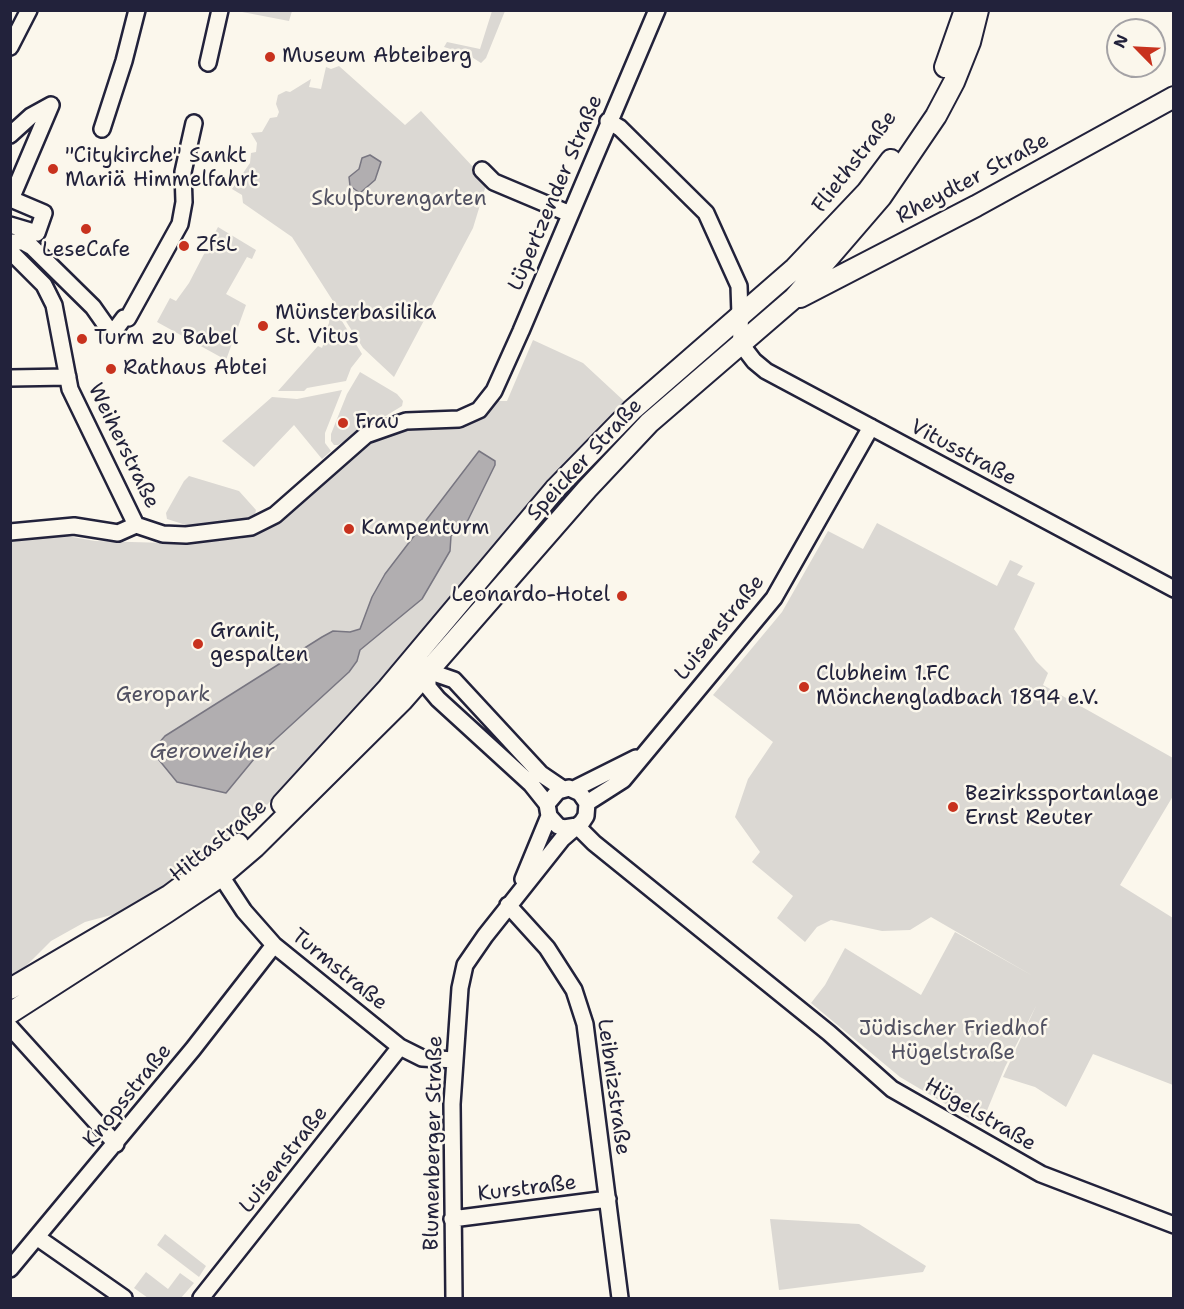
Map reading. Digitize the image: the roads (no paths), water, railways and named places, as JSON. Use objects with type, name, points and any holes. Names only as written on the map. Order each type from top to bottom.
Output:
[{"type":"main road","name":"Fliethstraße","points":[[794,298],[881,197],[936,116],[958,72],[972,11]]},
{"type":"main road","name":"Fliethstraße","points":[[740,314],[795,268],[873,184],[926,108],[972,11]]},
{"type":"main road","name":"Rheydter Straße","points":[[794,298],[805,296],[976,206],[1173,97]]},
{"type":"main road","name":"Speicker Straße","points":[[428,671],[587,489],[649,423],[794,298]]},
{"type":"main road","name":"Speicker Straße","points":[[413,657],[556,488],[632,411],[740,314]]},
{"type":"main road","name":"Hittastraße","points":[[10,989],[170,895],[229,852],[291,795],[413,657]]},
{"type":"main road","name":"Hittastraße","points":[[10,1013],[220,876],[320,784],[428,671]]},
{"type":"street","points":[[10,46],[29,10]]},
{"type":"street","points":[[104,122],[124,62],[137,10]]},
{"type":"street","points":[[208,63],[220,10]]},
{"type":"street","name":"Lüpertzender Straße","points":[[494,391],[657,10]]},
{"type":"street","points":[[10,135],[31,116],[51,105],[11,199],[44,213],[37,233],[10,225]]},
{"type":"street","points":[[608,121],[620,128],[706,213],[739,286],[741,344]]},
{"type":"street","points":[[10,242],[23,242],[32,246],[93,307],[112,334],[124,318],[128,318],[180,224],[184,202],[183,172],[194,123]]},
{"type":"street","points":[[482,170],[494,182],[570,214]]},
{"type":"street","name":"Weiherstraße","points":[[10,251],[44,285],[54,305],[70,389],[136,525],[163,534],[186,535],[251,527],[275,515],[366,435],[406,421],[466,417],[479,410],[494,391]]},
{"type":"street","name":"Vitusstraße","points":[[741,344],[754,361],[766,370],[1173,589]]},
{"type":"street","points":[[10,378],[68,377]]},
{"type":"street","name":"Luisenstraße","points":[[587,803],[623,780],[774,598],[871,427]]},
{"type":"street","points":[[10,532],[74,526],[118,533],[136,525]]},
{"type":"street","points":[[413,657],[428,671],[454,680],[542,774],[569,789],[587,803],[586,816],[562,839],[508,905]]},
{"type":"street","points":[[428,671],[428,687],[438,699],[531,784],[548,810],[552,822],[564,828],[577,826]]},
{"type":"street","name":"Luisenstraße","points":[[569,789],[644,754]]},
{"type":"street","points":[[508,905],[530,866],[553,794],[569,789]]},
{"type":"street","name":"Hügelstraße","points":[[577,826],[594,843],[828,1033],[892,1089],[1041,1174],[1173,1225]]},
{"type":"street","name":"Turmstraße","points":[[220,876],[244,911],[274,945],[400,1047],[422,1058],[454,1060]]},
{"type":"street","name":"Blumenberger Straße","points":[[454,1299],[452,1220],[454,1060],[460,988],[465,965],[508,905]]},
{"type":"street","name":"Leibnizstraße","points":[[508,905],[547,948],[574,990],[585,1024],[620,1299]]},
{"type":"street","name":"Knopsstraße","points":[[10,1269],[39,1238],[116,1144],[274,945]]},
{"type":"street","points":[[10,1027],[116,1144]]},
{"type":"street","name":"Luisenstraße","points":[[201,1299],[400,1047]]},
{"type":"street","name":"Kurstraße","points":[[452,1220],[608,1199]]},
{"type":"street","points":[[39,1238],[124,1299]]},
{"type":"water","points":[[370,155],[381,162],[375,180],[360,193],[350,186],[349,177],[359,169],[362,158]]},
{"type":"water","name":"Geroweiher","points":[[479,451],[495,461],[495,465],[467,522],[451,536],[450,551],[422,599],[360,650],[357,661],[349,672],[254,759],[226,793],[177,782],[159,760],[155,751],[165,736],[322,637],[333,631],[350,632],[360,629],[372,597],[385,574]]},
{"type":"place","name":"Museum Abteiberg","points":[[270,57]]},
{"type":"place","name":"\"Citykirche\" Sankt Mariä Himmelfahrt","points":[[53,169]]},
{"type":"place","name":"LeseCafe","points":[[86,229]]},
{"type":"place","name":"ZfsL","points":[[184,246]]},
{"type":"place","name":"Münsterbasilika St. Vitus","points":[[263,326]]},
{"type":"place","name":"Turm zu Babel","points":[[82,339]]},
{"type":"place","name":"Rathaus Abtei","points":[[111,369]]},
{"type":"place","name":"Frau","points":[[343,423]]},
{"type":"place","name":"Kampenturm","points":[[349,529]]},
{"type":"place","name":"Leonardo-Hotel","points":[[622,596]]},
{"type":"place","name":"Granit, gespalten","points":[[198,644]]},
{"type":"place","name":"Clubheim 1.FC Mönchengladbach 1894 e.V.","points":[[804,687]]},
{"type":"place","name":"Bezirkssportanlage Ernst Reuter","points":[[953,807]]},
{"type":"park label","name":"Skulpturengarten","points":[[399,200]]},
{"type":"park label","name":"Geropark","points":[[163,696]]},
{"type":"park label","name":"Jüdischer Friedhof Hügelstraße","points":[[953,1042]]}]
